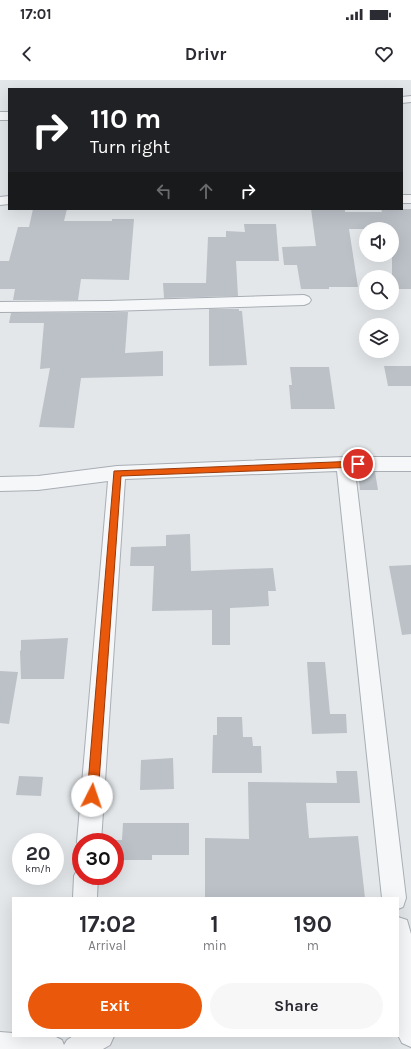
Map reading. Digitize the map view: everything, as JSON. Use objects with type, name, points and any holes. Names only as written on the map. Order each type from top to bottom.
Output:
[{"type":"street","points":[[0,307],[109,306],[304,300]]},
{"type":"street","points":[[0,484],[38,483],[117,473],[344,464],[411,464]]},
{"type":"street","points":[[344,464],[394,897]]},
{"type":"street","points":[[90,833],[117,473]]},
{"type":"street","points":[[85,897],[86,885]]},
{"type":"street","points":[[399,939],[408,1030]]},
{"type":"street","points":[[74,1037],[74,1049],[99,1037]]},
{"type":"street","points":[[0,1045],[53,1049]]},
{"type":"building","points":[[411,209],[411,289],[399,289],[399,270],[392,270],[392,262],[399,262],[399,222],[359,222],[359,229],[349,229],[358,287],[301,289],[297,265],[284,265],[282,247],[316,246],[311,210],[382,212],[381,210]]},
{"type":"building","points":[[33,210],[67,210],[64,221],[112,221],[112,219],[134,219],[129,280],[81,279],[78,300],[13,300],[15,289],[0,289],[0,261],[9,261],[18,227],[29,227]]},
{"type":"building","points":[[244,224],[276,224],[279,261],[236,261],[238,296],[164,298],[163,283],[206,283],[208,237],[226,237],[226,231],[245,232]]},
{"type":"building","points":[[209,309],[239,309],[239,311],[242,311],[247,365],[209,366]]},
{"type":"building","points":[[128,312],[125,353],[163,351],[163,376],[81,378],[74,428],[39,427],[50,368],[40,369],[44,323],[9,323],[11,313]]},
{"type":"building","points":[[384,366],[411,366],[411,386],[388,386]]},
{"type":"building","points":[[290,367],[329,367],[335,409],[291,409],[289,385],[292,385]]},
{"type":"building","points":[[358,472],[375,472],[378,490],[360,490]]},
{"type":"building","points":[[190,534],[191,571],[273,568],[276,591],[268,591],[269,606],[230,608],[230,645],[212,645],[212,610],[152,611],[154,566],[130,566],[131,547],[166,546],[166,535]]},
{"type":"building","points":[[411,565],[411,634],[402,635],[389,566]]},
{"type":"building","points":[[68,638],[64,679],[21,679],[21,640]]},
{"type":"building","points":[[307,662],[325,662],[330,714],[346,714],[347,733],[312,734]]},
{"type":"building","points":[[0,671],[18,672],[9,724],[0,723]]},
{"type":"building","points":[[217,717],[242,717],[243,737],[252,737],[253,746],[261,746],[262,773],[212,773],[213,735],[217,735]]},
{"type":"building","points":[[173,758],[174,789],[140,790],[141,760]]},
{"type":"building","points":[[336,771],[357,771],[360,803],[306,803],[309,838],[358,836],[365,897],[205,897],[205,838],[249,839],[248,782],[337,783]]},
{"type":"building","points":[[19,776],[43,777],[41,796],[16,795]]},
{"type":"building","points":[[123,823],[189,823],[189,855],[152,855],[152,860],[124,860],[124,833],[122,833]]},
{"type":"route","points":[[92,796],[117,473],[358,464]]}]
